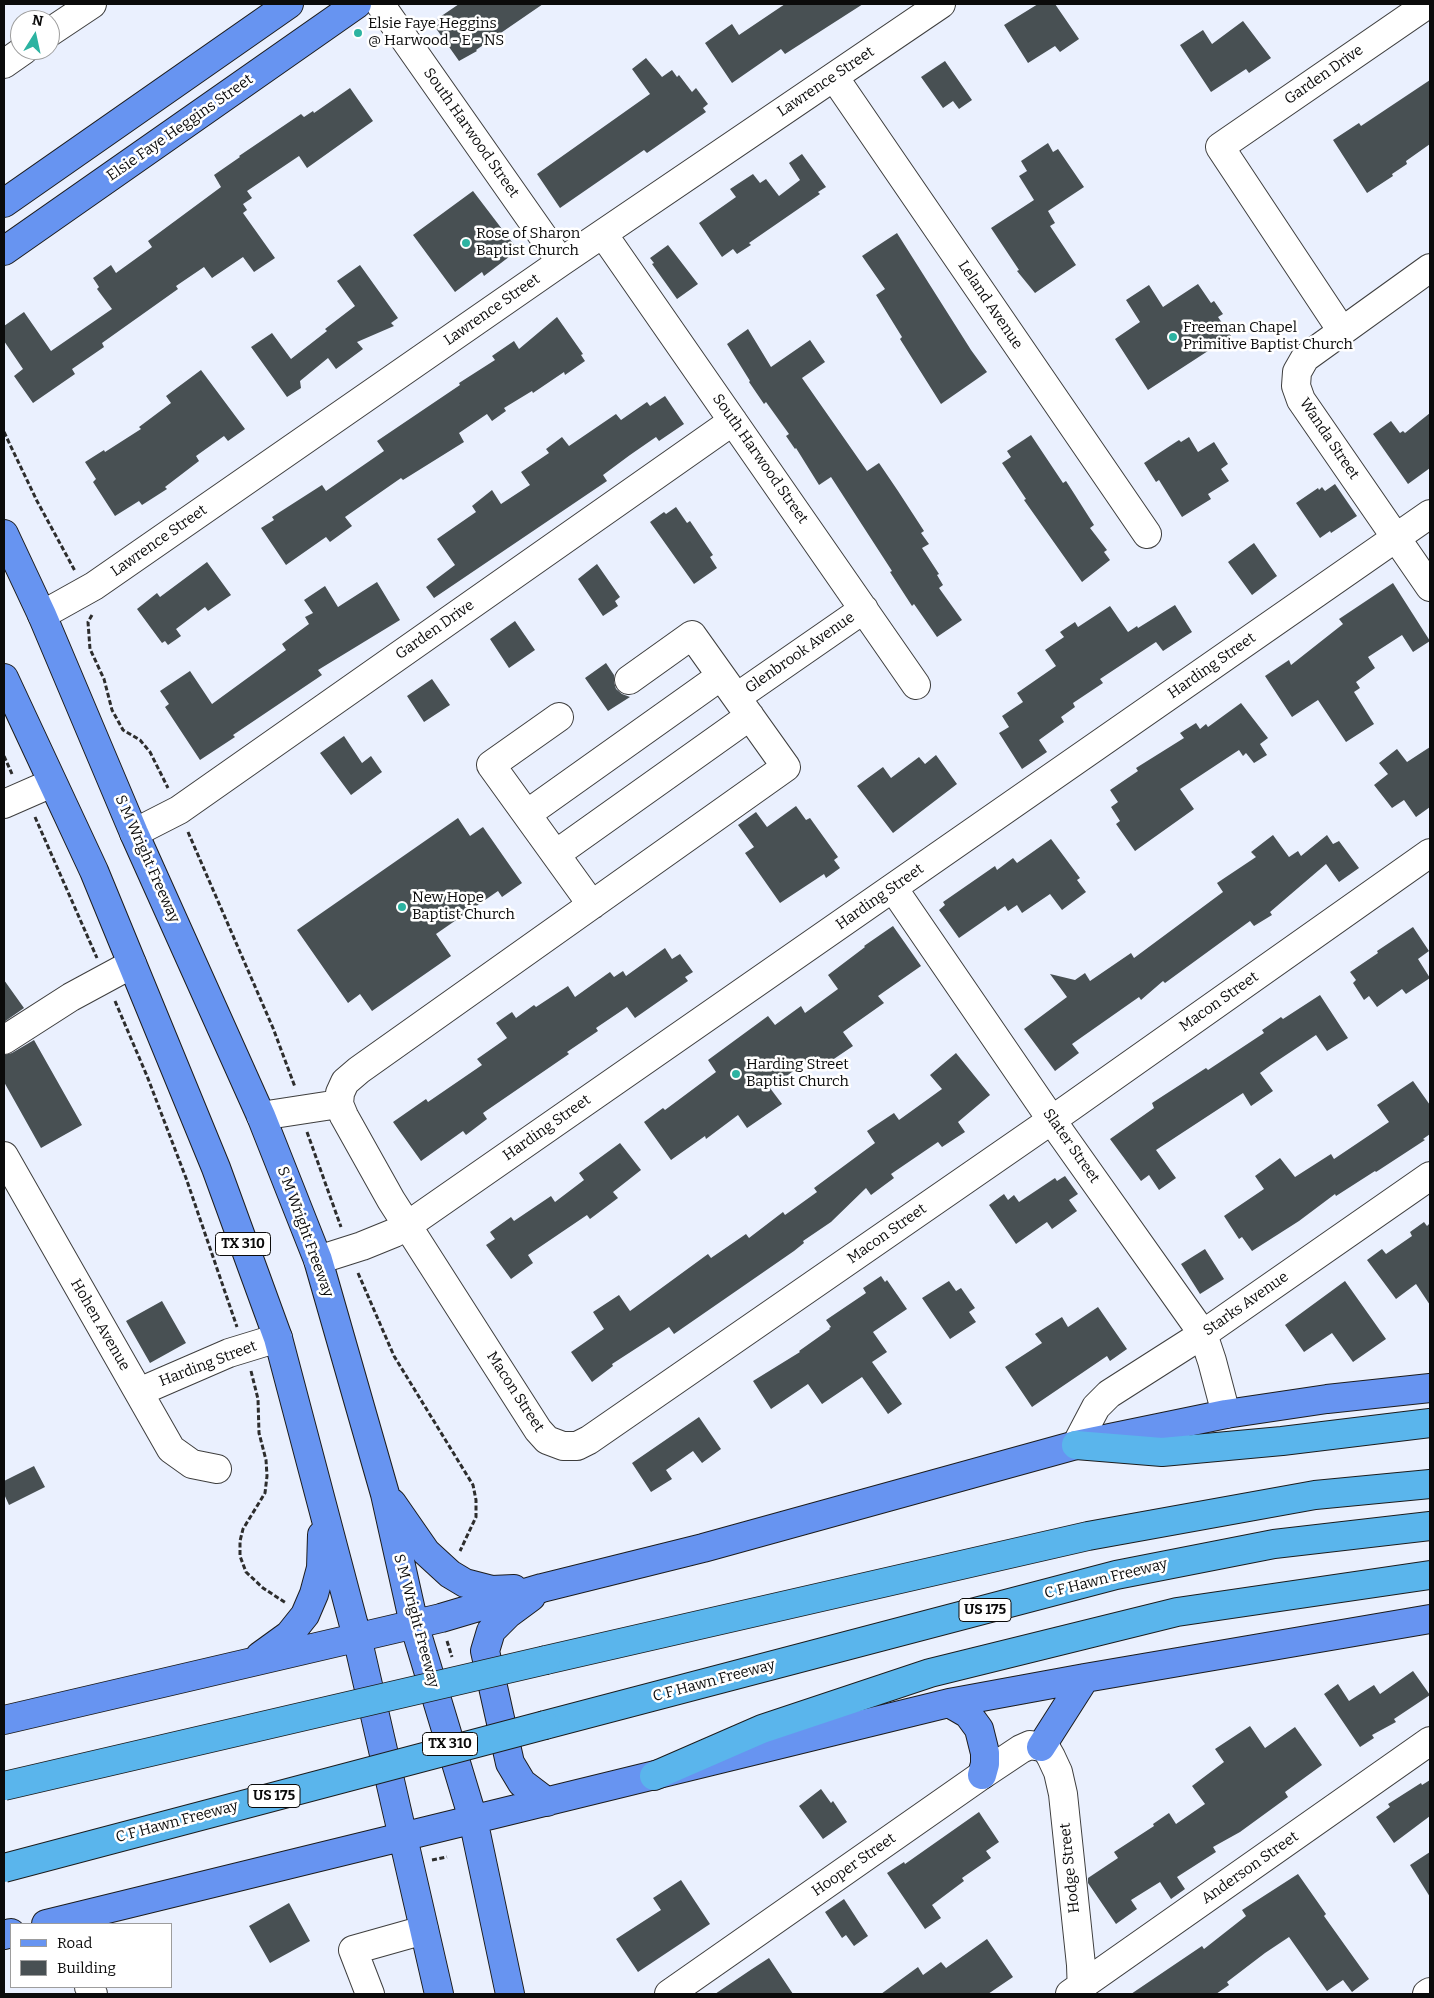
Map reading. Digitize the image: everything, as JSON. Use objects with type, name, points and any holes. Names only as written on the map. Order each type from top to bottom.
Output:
[{"type":"highway","points":[[1076,1445],[1162,1452],[1282,1441],[1430,1423]]},
{"type":"highway","points":[[4,1786],[1088,1536],[1315,1495],[1430,1484]]},
{"type":"highway","name":"C F Hawn Freeway","points":[[4,1868],[1116,1575],[1274,1544],[1430,1526]]},
{"type":"highway","points":[[654,1776],[762,1729],[930,1673],[1177,1612],[1430,1575]]},
{"type":"main road","points":[[4,203],[289,4]]},
{"type":"main road","name":"Elsie Faye Heggins Street","points":[[4,251],[357,4]]},
{"type":"main road","name":"S M Wright Freeway","points":[[4,534],[42,616],[134,833],[261,1116],[318,1260],[385,1494],[414,1624],[473,1819],[510,1994]]},
{"type":"main road","name":"TX 310","points":[[5,686],[94,871],[172,1057],[216,1168],[278,1338],[357,1637],[439,1994]]},
{"type":"main road","points":[[4,1720],[414,1624],[542,1588],[703,1548],[1076,1445],[1226,1414],[1327,1399],[1430,1388]]},
{"type":"main road","points":[[385,1494],[426,1552],[450,1574],[466,1583],[492,1590],[542,1588]]},
{"type":"main road","points":[[252,1662],[289,1636],[305,1615],[314,1594],[321,1568],[324,1508]]},
{"type":"main road","points":[[542,1588],[508,1614],[492,1631],[485,1651],[510,1763],[522,1783],[546,1802]]},
{"type":"main road","points":[[55,1923],[949,1703],[1085,1678],[1430,1620]]},
{"type":"main road","points":[[1048,1755],[1060,1717],[1085,1678]]},
{"type":"main road","points":[[949,1703],[968,1714],[979,1729],[985,1752],[985,1764],[982,1775]]},
{"type":"street","points":[[60,25],[92,4]]},
{"type":"street","name":"South Harwood Street","points":[[380,4],[561,262]]},
{"type":"street","name":"Lawrence Street","points":[[42,616],[94,586],[561,262],[941,4]]},
{"type":"street","name":"Garden Drive","points":[[1342,331],[1220,147],[1428,4]]},
{"type":"street","name":"Leland Avenue","points":[[834,77],[1147,534]]},
{"type":"street","name":"South Harwood Street","points":[[603,234],[916,685]]},
{"type":"street","name":"Wanda Street","points":[[1430,268],[1305,358],[1296,372],[1296,386],[1301,400],[1430,587]]},
{"type":"street","name":"Garden Drive","points":[[134,833],[178,810],[733,421]]},
{"type":"street","name":"Harding Street","points":[[318,1260],[362,1246],[408,1225],[1430,514]]},
{"type":"street","name":"Glenbrook Avenue","points":[[736,696],[864,609]]},
{"type":"street","points":[[261,1116],[339,1104],[340,1093],[346,1082],[359,1070],[786,767],[692,635],[628,680]]},
{"type":"street","points":[[527,814],[736,696]]},
{"type":"street","points":[[556,854],[736,696]]},
{"type":"street","points":[[559,717],[492,765],[592,905]]},
{"type":"street","points":[[4,804],[52,783]]},
{"type":"street","name":"Macon Street","points":[[339,1104],[391,1200],[538,1430],[548,1440],[555,1443],[563,1446],[577,1446],[589,1440],[1052,1120],[1430,853]]},
{"type":"street","name":"Slater Street","points":[[893,888],[1052,1120],[1203,1334],[1226,1414]]},
{"type":"street","points":[[4,1040],[71,997],[132,964]]},
{"type":"street","name":"Hohen Avenue","points":[[4,1156],[171,1449],[192,1464],[217,1469]]},
{"type":"street","name":"Starks Avenue","points":[[1076,1445],[1096,1407],[1109,1394],[1203,1334],[1430,1176]]},
{"type":"street","name":"Harding Street","points":[[139,1392],[229,1353],[278,1338]]},
{"type":"street","name":"Anderson Street","points":[[1078,1991],[1430,1741]]},
{"type":"street","name":"Hooper Street","points":[[669,1994],[1021,1749],[1030,1745],[1048,1755]]},
{"type":"street","name":"Hodge Street","points":[[1048,1755],[1062,1794],[1078,1991]]},
{"type":"street","points":[[370,1994],[353,1950],[424,1930]]},
{"type":"path","points":[[4,432],[37,501],[75,571]]},
{"type":"path","points":[[94,608],[88,622],[90,649],[104,679],[112,710],[123,730],[140,740],[150,752],[171,794]]},
{"type":"path","points":[[4,756],[11,770]]},
{"type":"path","points":[[39,825],[146,1076],[186,1178],[238,1328]]},
{"type":"path","points":[[188,831],[273,1028],[296,1090]]},
{"type":"path","points":[[305,1125],[342,1231]]},
{"type":"path","points":[[357,1270],[394,1356],[472,1485],[476,1500],[476,1517],[458,1557]]},
{"type":"path","points":[[251,1370],[258,1399],[259,1433],[266,1460],[267,1476],[265,1493],[243,1529],[240,1540],[240,1556],[246,1572],[263,1588],[290,1607]]},
{"type":"building","points":[[459,4],[543,4],[477,51],[459,61],[435,27],[440,23],[437,19]]},
{"type":"building","points":[[785,4],[863,4],[785,54],[781,49],[732,83],[705,43],[732,24],[739,35]]},
{"type":"building","points":[[1038,4],[1055,4],[1079,39],[1060,52],[1055,46],[1028,63],[1004,25]]},
{"type":"building","points":[[1243,21],[1271,58],[1249,73],[1246,69],[1211,92],[1180,45],[1203,30],[1212,44]]},
{"type":"building","points":[[646,58],[662,77],[672,70],[677,77],[679,75],[692,92],[696,88],[708,104],[703,108],[706,112],[647,153],[644,150],[560,208],[537,174],[650,94],[632,69]]},
{"type":"building","points":[[945,61],[972,100],[959,109],[953,101],[943,108],[921,77]]},
{"type":"building","points":[[1430,80],[1430,144],[1406,161],[1407,164],[1392,174],[1393,176],[1367,193],[1333,140],[1359,123],[1361,126]]},
{"type":"building","points":[[350,88],[373,121],[307,168],[299,156],[247,191],[252,198],[243,204],[247,210],[243,213],[275,258],[254,272],[243,257],[212,278],[204,267],[176,286],[178,289],[102,343],[104,347],[72,369],[75,374],[33,403],[14,376],[23,369],[4,341],[4,326],[24,312],[51,351],[112,309],[97,289],[99,287],[93,278],[111,265],[116,273],[152,247],[148,241],[221,187],[214,175],[239,156],[301,114],[304,117],[313,111],[314,113]]},
{"type":"building","points":[[1048,143],[1053,152],[1058,149],[1084,187],[1048,211],[1055,223],[1050,226],[1076,265],[1035,293],[1017,271],[1019,270],[991,228],[1034,200],[1019,176],[1027,171],[1021,161]]},
{"type":"building","points":[[802,154],[826,187],[818,192],[820,194],[749,243],[751,245],[737,254],[733,249],[722,257],[699,223],[736,197],[730,189],[753,174],[760,183],[766,179],[779,196],[800,180],[789,163]]},
{"type":"building","name":"Rose of Sharon Baptist Church","points":[[473,191],[518,250],[484,276],[482,272],[455,292],[413,235]]},
{"type":"building","points":[[897,233],[987,372],[941,404],[900,339],[902,337],[876,295],[885,289],[862,256]]},
{"type":"building","points":[[668,245],[698,284],[677,299],[652,264],[654,263],[650,258]]},
{"type":"building","points":[[360,265],[398,318],[391,323],[394,326],[357,342],[363,349],[336,369],[328,358],[300,381],[301,388],[287,397],[251,347],[272,333],[291,359],[355,306],[337,281]]},
{"type":"building","name":"Freeman Chapel Primitive Baptist Church","points":[[1198,284],[1211,303],[1214,301],[1223,314],[1218,317],[1231,336],[1148,390],[1115,339],[1140,322],[1126,300],[1149,285],[1163,307]]},
{"type":"building","points":[[557,317],[583,354],[581,355],[585,361],[565,375],[564,372],[533,393],[532,391],[504,408],[506,411],[492,421],[487,414],[459,433],[464,442],[403,480],[401,478],[345,517],[352,526],[330,542],[326,537],[286,565],[261,528],[274,520],[272,517],[322,485],[326,491],[384,451],[377,441],[495,360],[492,356],[514,341],[519,349]]},
{"type":"building","points":[[748,329],[771,367],[810,340],[825,362],[802,378],[867,471],[879,463],[898,491],[924,531],[921,533],[929,544],[922,548],[939,574],[937,575],[943,585],[939,588],[962,620],[937,637],[914,604],[912,606],[890,572],[892,571],[831,477],[819,485],[796,448],[786,436],[789,434],[766,402],[764,404],[749,382],[727,344]]},
{"type":"building","points":[[201,370],[245,429],[228,441],[224,436],[196,456],[199,461],[165,487],[167,489],[142,505],[139,501],[115,516],[93,482],[96,479],[85,462],[104,450],[105,452],[141,429],[139,427],[171,403],[166,396]]},
{"type":"building","points":[[665,396],[684,424],[659,441],[656,437],[630,455],[603,475],[607,481],[434,598],[426,587],[455,565],[437,539],[476,512],[472,506],[492,490],[501,504],[530,485],[521,472],[549,453],[546,449],[562,437],[569,446],[616,414],[621,420],[647,402],[650,406]]},
{"type":"building","points":[[1430,413],[1430,468],[1408,484],[1373,434],[1391,421],[1400,433],[1403,431],[1405,433]]},
{"type":"building","points":[[1031,435],[1063,483],[1066,481],[1094,525],[1090,528],[1107,550],[1104,552],[1110,560],[1082,582],[1024,500],[1026,499],[1002,463],[1011,457],[1007,451]]},
{"type":"building","points":[[1189,437],[1198,452],[1214,442],[1228,464],[1221,469],[1229,481],[1208,494],[1211,499],[1182,517],[1159,480],[1156,482],[1144,463],[1179,440],[1181,442]]},
{"type":"building","points":[[1335,484],[1357,516],[1320,538],[1296,503],[1318,488],[1319,490],[1322,487],[1325,491]]},
{"type":"building","points":[[676,507],[687,523],[690,521],[713,555],[710,557],[717,568],[694,584],[650,522],[664,512],[666,514]]},
{"type":"building","points":[[1254,543],[1277,576],[1252,595],[1228,562]]},
{"type":"building","points":[[207,562],[231,595],[208,611],[205,607],[176,629],[181,636],[168,645],[165,641],[162,643],[137,609],[157,593],[160,597]]},
{"type":"building","points":[[597,564],[620,597],[615,601],[618,606],[603,616],[578,579]]},
{"type":"building","points":[[377,582],[400,620],[318,670],[322,675],[233,735],[235,737],[200,760],[165,707],[169,704],[160,691],[190,671],[212,704],[286,650],[282,644],[309,624],[305,617],[313,613],[304,600],[325,586],[338,607]]},
{"type":"building","points":[[1393,583],[1430,641],[1413,652],[1402,635],[1368,657],[1375,668],[1356,682],[1360,688],[1354,692],[1374,724],[1346,742],[1318,700],[1292,717],[1265,676],[1289,660],[1291,665],[1343,624],[1339,619]]},
{"type":"building","points":[[1175,605],[1192,632],[1163,651],[1156,642],[1100,679],[1103,683],[1073,703],[1075,707],[1061,717],[1064,722],[1039,740],[1047,752],[1022,769],[999,733],[1009,727],[1002,716],[1023,702],[1017,693],[1056,666],[1045,650],[1064,637],[1060,632],[1075,622],[1078,627],[1110,606],[1128,632],[1137,626],[1138,628]]},
{"type":"building","points":[[515,621],[535,650],[509,668],[490,639]]},
{"type":"building","points":[[606,663],[614,675],[616,689],[630,697],[608,711],[585,678]]},
{"type":"building","points":[[432,679],[450,705],[424,722],[407,696]]},
{"type":"building","points":[[1241,703],[1268,738],[1260,744],[1267,755],[1254,763],[1246,753],[1243,756],[1239,750],[1180,789],[1194,809],[1135,851],[1116,824],[1120,821],[1111,807],[1118,802],[1110,790],[1138,771],[1136,768],[1184,738],[1180,733],[1196,723],[1200,729],[1206,724],[1208,727]]},
{"type":"building","points":[[344,736],[362,763],[371,756],[382,772],[351,795],[320,753]]},
{"type":"building","points":[[1430,747],[1430,807],[1416,817],[1404,800],[1392,808],[1374,785],[1388,774],[1379,763],[1397,749],[1407,762]]},
{"type":"building","points":[[936,755],[957,784],[893,833],[857,786],[883,767],[891,778],[919,757],[925,764]]},
{"type":"building","points":[[796,806],[806,820],[810,818],[838,857],[834,860],[840,868],[826,878],[824,874],[780,903],[745,853],[754,847],[738,825],[756,812],[767,827]]},
{"type":"building","name":"New Hope Baptist Church","points":[[458,818],[470,836],[483,827],[522,883],[502,897],[498,891],[436,934],[451,956],[372,1011],[360,994],[348,1003],[297,930]]},
{"type":"building","points":[[1273,835],[1289,857],[1298,851],[1301,856],[1327,835],[1333,844],[1339,841],[1359,868],[1339,882],[1326,864],[1270,912],[1272,915],[1254,926],[1250,921],[1165,983],[1163,981],[1141,1000],[1139,997],[1072,1044],[1079,1053],[1055,1071],[1024,1029],[1067,997],[1050,974],[1075,980],[1085,973],[1090,981],[1131,953],[1134,958],[1223,892],[1217,883],[1256,857],[1251,852]]},
{"type":"building","points":[[1051,839],[1080,878],[1077,880],[1086,892],[1062,910],[1050,894],[1022,913],[1017,905],[1008,911],[1005,906],[959,938],[939,910],[945,905],[943,902],[995,866],[997,870],[1013,858],[1017,863]]},
{"type":"building","points":[[893,926],[921,966],[878,996],[884,1003],[843,1032],[853,1046],[822,1067],[814,1056],[770,1088],[782,1104],[747,1128],[738,1115],[706,1139],[705,1136],[671,1160],[644,1122],[663,1108],[665,1110],[716,1072],[708,1060],[768,1016],[775,1025],[801,1006],[805,1013],[838,989],[828,975]]},
{"type":"building","points":[[1413,927],[1429,951],[1418,959],[1430,978],[1406,994],[1402,989],[1377,1007],[1369,996],[1364,1000],[1353,983],[1356,980],[1350,972]]},
{"type":"building","points":[[665,948],[672,959],[680,954],[693,972],[685,977],[688,981],[635,1018],[627,1007],[596,1028],[598,1031],[567,1052],[569,1054],[483,1113],[487,1119],[466,1135],[463,1131],[421,1161],[393,1122],[426,1099],[428,1102],[482,1065],[477,1059],[507,1038],[496,1023],[512,1012],[516,1018],[534,1005],[536,1007],[568,986],[575,997],[610,972],[614,977],[623,971],[626,976]]},
{"type":"building","points":[[4,980],[24,1008],[4,1022]]},
{"type":"building","points":[[1320,995],[1348,1038],[1327,1051],[1316,1035],[1271,1065],[1260,1073],[1273,1091],[1251,1106],[1243,1093],[1156,1150],[1176,1178],[1159,1190],[1149,1175],[1141,1181],[1110,1139],[1154,1108],[1152,1103],[1206,1068],[1208,1070],[1264,1033],[1262,1030],[1281,1017],[1283,1019]]},
{"type":"building","points":[[34,1040],[82,1125],[41,1148],[4,1082],[4,1055],[12,1053]]},
{"type":"building","points":[[956,1053],[990,1095],[958,1122],[965,1132],[942,1147],[938,1142],[891,1174],[894,1178],[871,1195],[866,1188],[831,1222],[803,1241],[804,1243],[794,1251],[674,1334],[669,1327],[612,1364],[613,1366],[592,1382],[571,1352],[604,1329],[593,1312],[619,1295],[630,1311],[708,1254],[711,1258],[746,1234],[749,1238],[783,1212],[785,1215],[817,1192],[814,1188],[875,1143],[867,1131],[894,1113],[899,1120],[942,1089],[930,1075]]},
{"type":"building","points":[[1413,1081],[1430,1105],[1430,1134],[1423,1139],[1425,1140],[1336,1196],[1335,1194],[1299,1221],[1252,1251],[1242,1237],[1239,1239],[1224,1216],[1264,1189],[1255,1176],[1280,1158],[1295,1177],[1331,1154],[1334,1159],[1389,1122],[1377,1105]]},
{"type":"building","points":[[620,1143],[641,1170],[613,1192],[618,1198],[590,1219],[587,1215],[528,1255],[533,1263],[511,1279],[486,1245],[495,1239],[490,1232],[511,1217],[514,1221],[551,1196],[555,1202],[584,1180],[579,1173]]},
{"type":"building","points":[[1065,1176],[1078,1194],[1069,1200],[1077,1211],[1052,1229],[1047,1222],[1016,1244],[989,1205],[1004,1194],[1008,1200],[1014,1195],[1019,1202],[1055,1178],[1057,1181]]},
{"type":"building","points":[[1424,1222],[1427,1226],[1430,1223],[1430,1305],[1416,1284],[1396,1299],[1367,1260],[1382,1249],[1386,1254],[1412,1236],[1410,1232]]},
{"type":"building","points":[[1205,1249],[1224,1279],[1200,1294],[1181,1264]]},
{"type":"building","points":[[881,1276],[885,1282],[887,1280],[907,1309],[873,1332],[887,1352],[872,1362],[902,1404],[888,1414],[862,1377],[822,1404],[808,1384],[771,1409],[753,1381],[800,1352],[830,1329],[831,1327],[826,1320],[866,1293],[863,1288]]},
{"type":"building","points":[[949,1281],[956,1291],[961,1288],[975,1308],[969,1312],[976,1322],[950,1339],[922,1298]]},
{"type":"building","points":[[1345,1281],[1386,1339],[1353,1362],[1332,1333],[1304,1352],[1285,1325]]},
{"type":"building","points":[[162,1301],[186,1343],[150,1363],[126,1321]]},
{"type":"building","points":[[1098,1307],[1127,1349],[1110,1361],[1107,1356],[1032,1407],[1005,1367],[1042,1343],[1035,1334],[1062,1317],[1068,1327]]},
{"type":"building","points":[[699,1417],[721,1449],[702,1463],[693,1451],[666,1470],[672,1479],[651,1492],[632,1463]]},
{"type":"building","points":[[34,1466],[45,1487],[9,1505],[4,1494],[4,1481]]},
{"type":"building","points":[[1413,1671],[1430,1695],[1394,1719],[1396,1722],[1372,1735],[1374,1738],[1360,1747],[1324,1694],[1338,1684],[1349,1701],[1374,1685],[1380,1694]]},
{"type":"building","points":[[1250,1726],[1265,1748],[1295,1727],[1322,1765],[1285,1792],[1288,1797],[1240,1832],[1213,1847],[1216,1852],[1177,1877],[1185,1889],[1171,1899],[1160,1882],[1131,1900],[1137,1909],[1116,1924],[1088,1883],[1088,1878],[1118,1858],[1114,1852],[1154,1826],[1153,1824],[1169,1813],[1176,1824],[1205,1804],[1192,1786],[1224,1762],[1215,1749]]},
{"type":"building","points":[[1430,1780],[1430,1816],[1394,1843],[1376,1817],[1390,1807],[1388,1804],[1421,1783],[1422,1785]]},
{"type":"building","points":[[821,1789],[831,1803],[833,1801],[847,1822],[823,1839],[799,1806]]},
{"type":"building","points":[[979,1812],[999,1842],[986,1851],[991,1858],[962,1878],[964,1881],[932,1905],[941,1918],[925,1929],[887,1873],[904,1862],[905,1864]]},
{"type":"building","points":[[1430,1852],[1430,1897],[1410,1865]]},
{"type":"building","points":[[1298,1874],[1326,1914],[1324,1916],[1369,1979],[1352,1992],[1343,1980],[1327,1991],[1289,1937],[1227,1982],[1229,1985],[1216,1994],[1131,1994],[1202,1946],[1204,1949],[1246,1916],[1242,1910]]},
{"type":"building","points":[[681,1880],[710,1924],[638,1972],[616,1939],[661,1910],[653,1898]]},
{"type":"building","points":[[844,1899],[868,1936],[854,1946],[846,1935],[842,1938],[825,1912]]},
{"type":"building","points":[[289,1903],[310,1941],[270,1963],[249,1926]]},
{"type":"building","points":[[987,1939],[1013,1977],[988,1994],[881,1994],[918,1967],[923,1975],[941,1962],[946,1968]]},
{"type":"building","points":[[769,1958],[793,1994],[715,1994],[752,1969]]},
{"type":"place","name":"Elsie Faye Heggins @ Harwood - E - NS","points":[[358,33]]},
{"type":"place","name":"Rose of Sharon Baptist Church","points":[[466,243]]},
{"type":"place","name":"Freeman Chapel Primitive Baptist Church","points":[[1173,337]]},
{"type":"place","name":"New Hope Baptist Church","points":[[402,907]]},
{"type":"place","name":"Harding Street Baptist Church","points":[[736,1074]]}]
